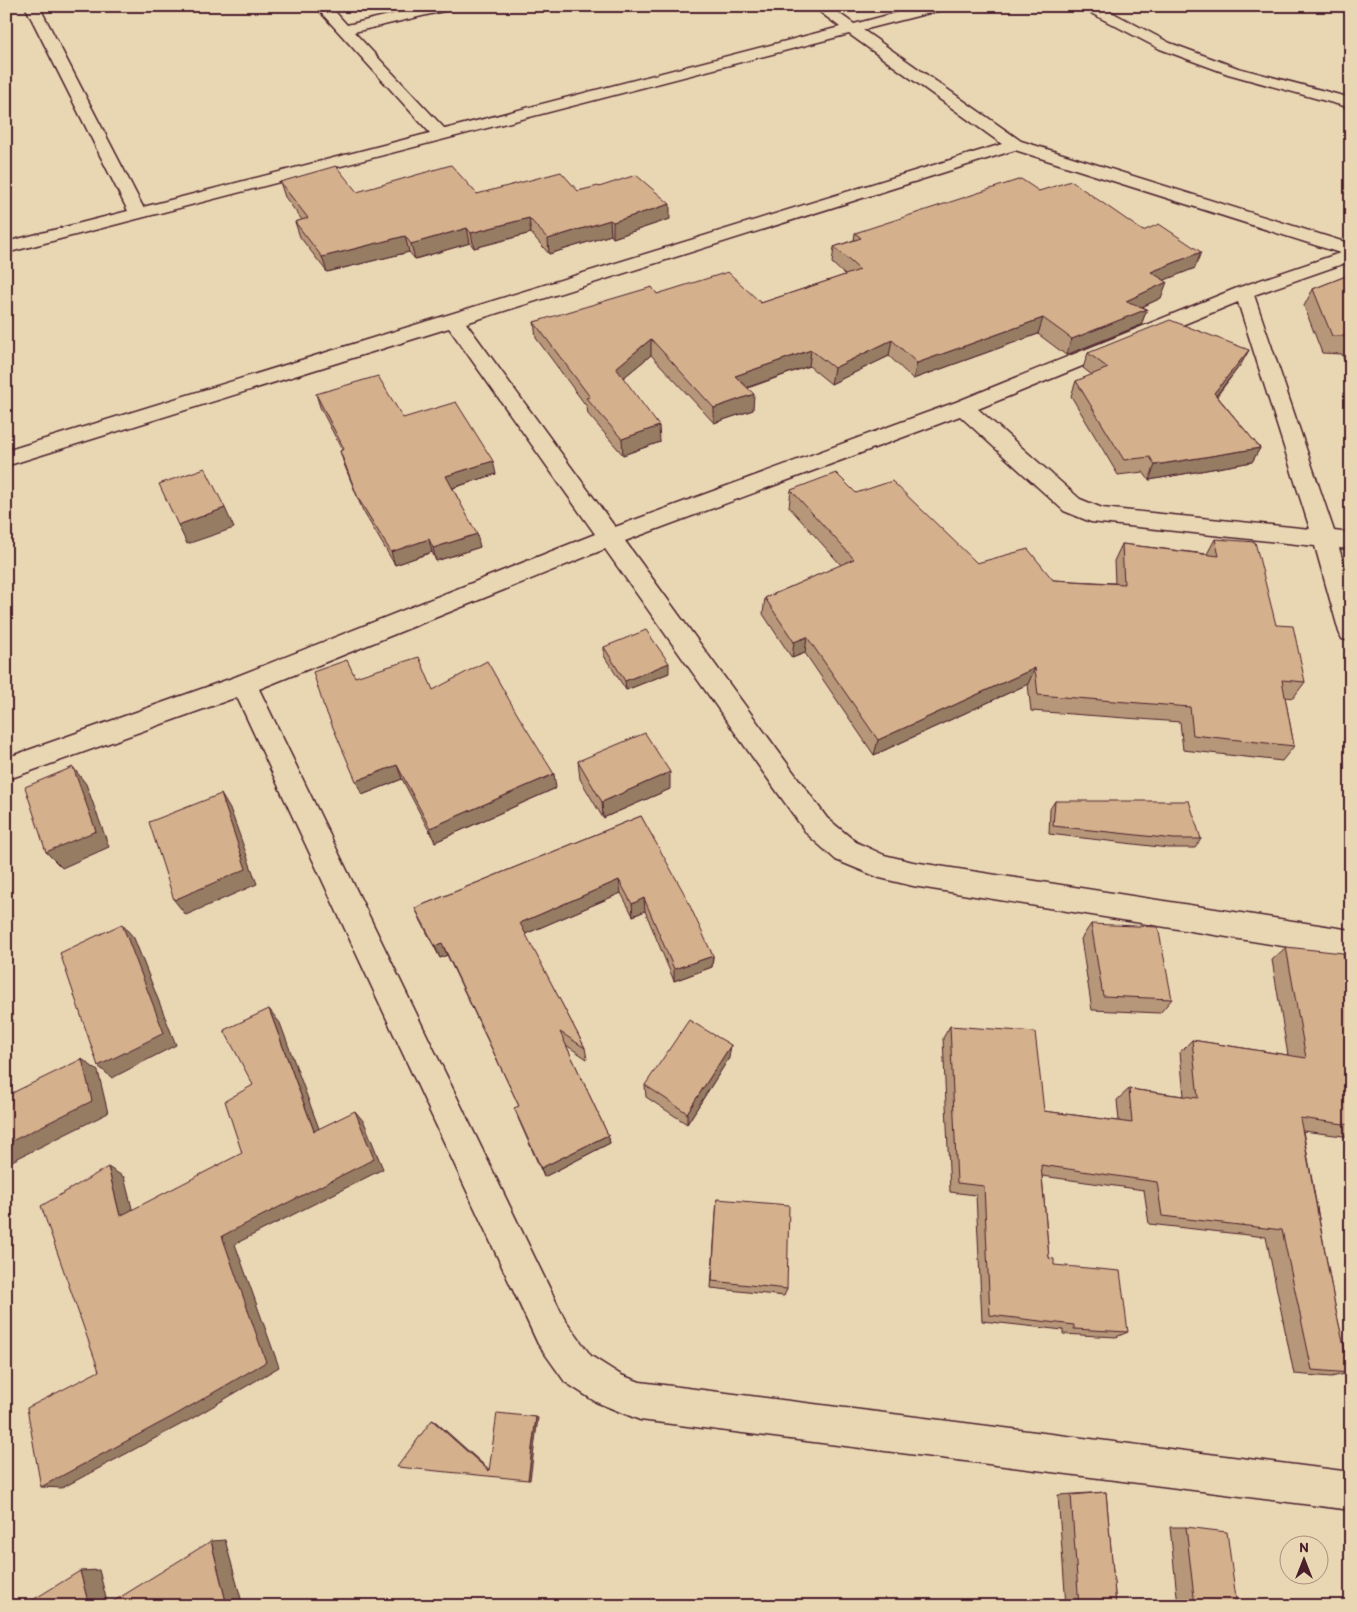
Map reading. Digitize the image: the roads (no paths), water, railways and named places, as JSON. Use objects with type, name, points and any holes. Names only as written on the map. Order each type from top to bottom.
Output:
[{"type":"street","points":[[32,6],[138,214]]},
{"type":"street","points":[[322,6],[441,135]]},
{"type":"street","points":[[344,30],[446,6]]},
{"type":"street","points":[[819,6],[1015,145],[1351,250]]},
{"type":"street","points":[[6,248],[940,6]]},
{"type":"street","points":[[1088,6],[1165,46],[1233,71],[1351,103]]},
{"type":"street","points":[[6,459],[1015,145]]},
{"type":"street","points":[[6,769],[244,684],[609,538],[963,408],[1244,292],[1351,255]]},
{"type":"street","points":[[1244,292],[1325,538],[1351,632]]},
{"type":"street","points":[[453,319],[817,826],[846,851],[880,866],[913,874],[1351,944]]},
{"type":"street","points":[[963,408],[1072,505],[1084,510],[1108,517],[1351,541]]},
{"type":"street","points":[[244,684],[551,1331],[578,1369],[609,1389],[640,1401],[1351,1491]]}]
